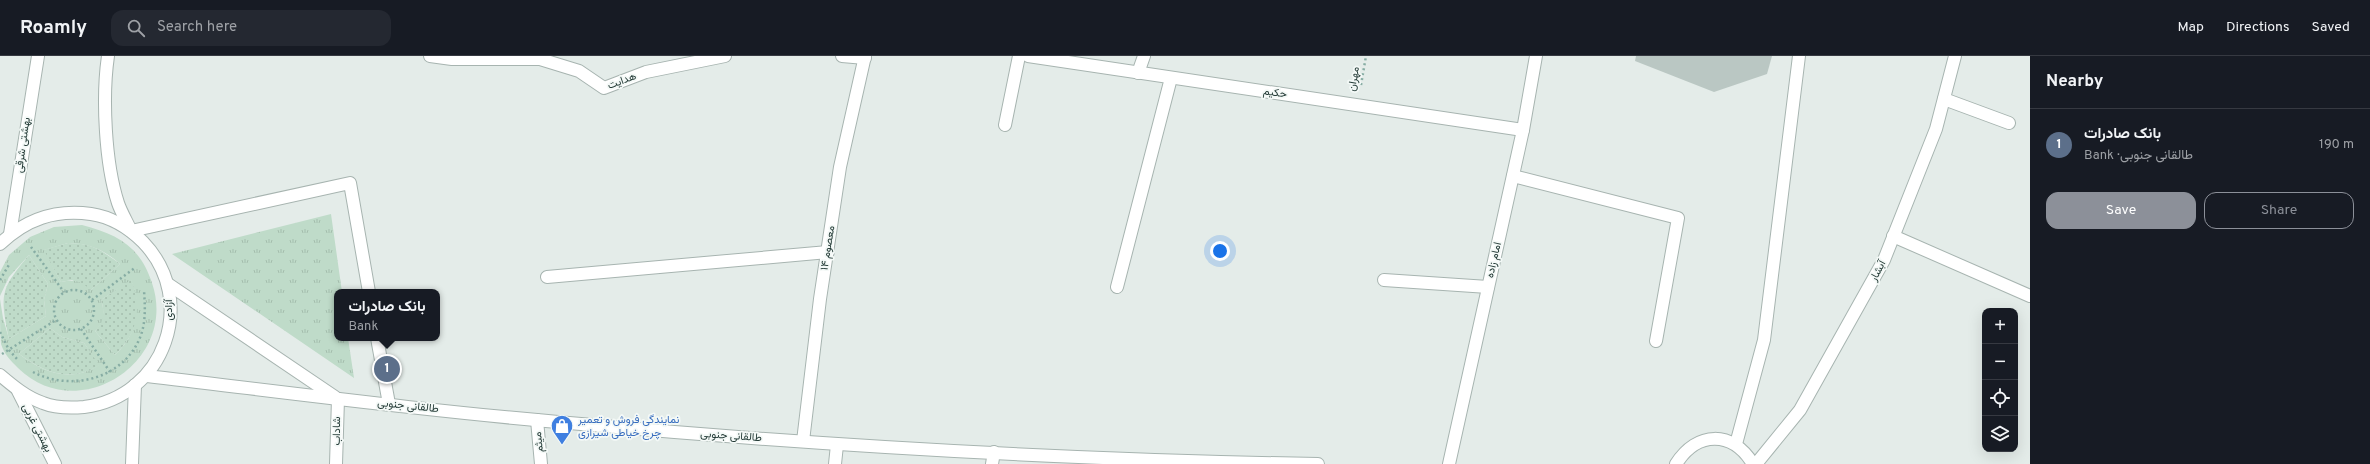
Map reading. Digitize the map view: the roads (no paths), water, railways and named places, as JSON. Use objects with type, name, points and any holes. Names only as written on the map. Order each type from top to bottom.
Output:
[{"type":"street","name":"بهشتی شرقی","points":[[10,234],[38,56]]},
{"type":"street","points":[[108,56],[104,85],[108,151],[118,203],[132,231],[350,183],[368,289]]},
{"type":"street","name":"هدایت","points":[[430,56],[452,59],[540,59],[579,71],[604,88],[646,72],[725,56]]},
{"type":"street","points":[[842,56],[865,57]]},
{"type":"street","points":[[1005,126],[1019,56]]},
{"type":"street","name":"حکیم","points":[[1028,56],[1524,130]]},
{"type":"street","points":[[1138,72],[1144,56]]},
{"type":"street","name":"امام زاده","points":[[1449,464],[1524,130],[1536,56]]},
{"type":"street","points":[[1736,444],[1764,340],[1799,56]]},
{"type":"street","name":"آبشار","points":[[1755,464],[1800,410],[1884,260],[1936,129],[1955,56]]},
{"type":"street","name":"۱۴ معصوم","points":[[803,441],[840,167],[865,57]]},
{"type":"street","points":[[1117,287],[1171,78]]},
{"type":"street","points":[[1944,99],[2009,123]]},
{"type":"street","points":[[1513,176],[1678,218],[1656,342]]},
{"type":"street","name":"آزادی","points":[[0,244],[10,234],[38,218],[70,211],[103,216],[132,231],[154,254],[168,284],[172,316],[164,348],[147,376],[125,394],[99,405],[71,408],[44,404],[18,391],[0,375]]},
{"type":"street","points":[[1893,236],[2030,296]]},
{"type":"street","points":[[546,276],[828,252]]},
{"type":"street","points":[[1384,280],[1488,287]]},
{"type":"street","points":[[168,284],[338,399]]},
{"type":"street","points":[[378,341],[389,404]]},
{"type":"street","name":"طالقانی جنوبی","points":[[147,376],[338,399],[537,420],[993,458],[1318,464]]},
{"type":"street","points":[[132,464],[135,385]]},
{"type":"street","name":"بهشتی غربی","points":[[18,391],[55,464]]},
{"type":"street","name":"شاداب","points":[[336,464],[338,399]]},
{"type":"street","name":"میثم","points":[[537,420],[541,464]]},
{"type":"street","points":[[1676,464],[1684,453],[1695,444],[1708,439],[1722,439],[1736,444],[1755,464]]},
{"type":"street","points":[[835,464],[837,444]]},
{"type":"place","name":"بانک صادرات","points":[[387,369]]},
{"type":"place","name":"نمایندگی فروش و تعمیر چرخ خیاطی شیرازی","points":[[562,446]]}]
